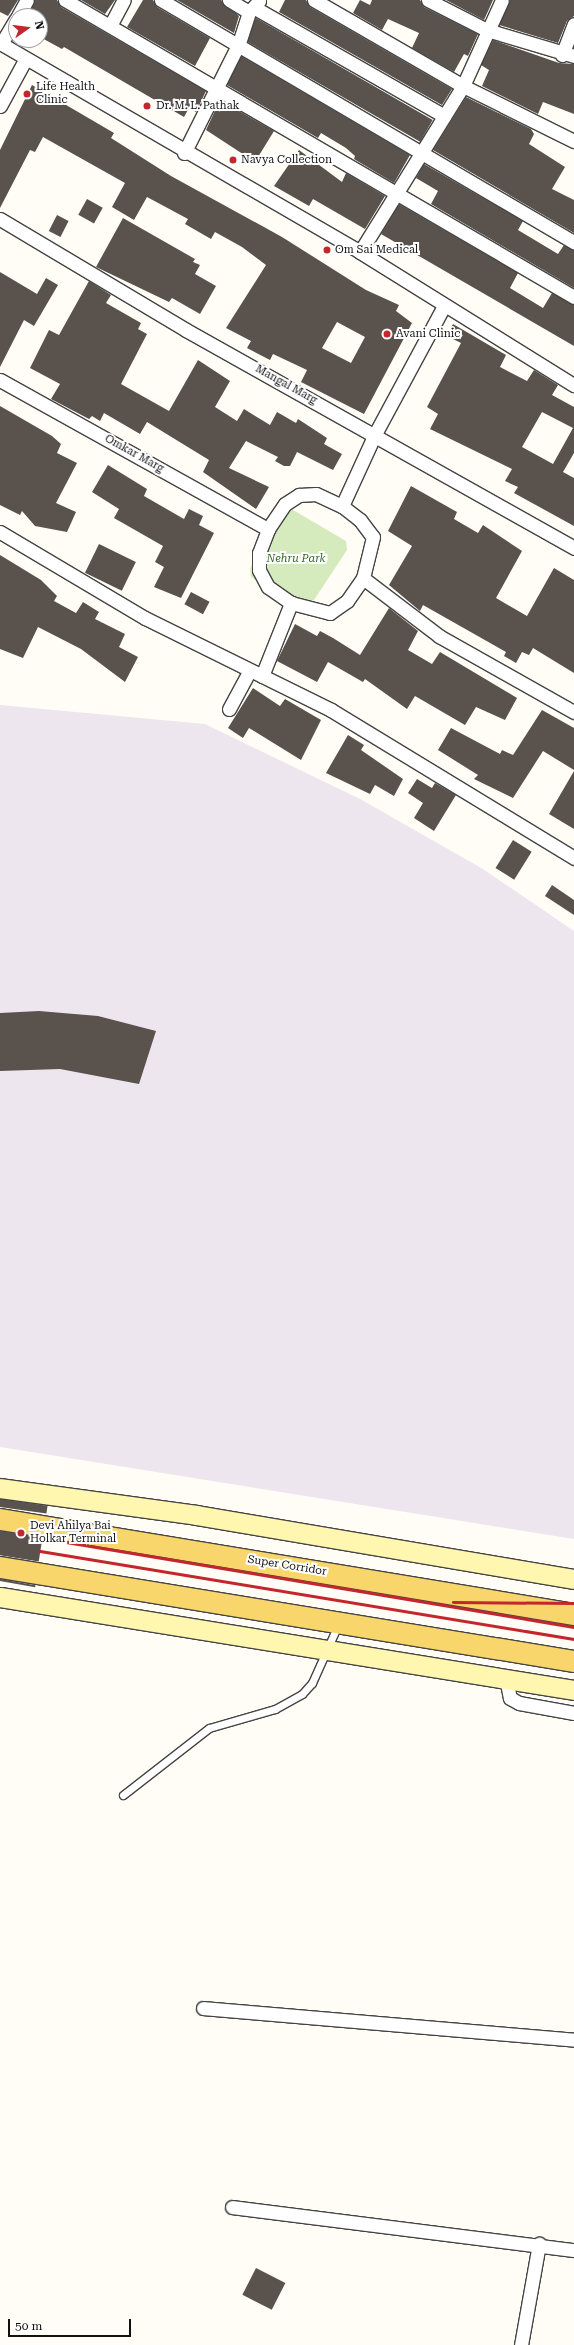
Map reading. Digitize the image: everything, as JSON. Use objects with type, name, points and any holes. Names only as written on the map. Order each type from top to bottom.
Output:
[{"type":"main road","name":"Super Corridor","points":[[0,1519],[574,1614]]},
{"type":"main road","points":[[0,1567],[574,1661]]},
{"type":"street","points":[[65,0],[111,24],[399,192],[574,297]]},
{"type":"street","points":[[111,24],[124,0]]},
{"type":"street","points":[[161,0],[239,43],[574,242]]},
{"type":"street","points":[[229,0],[255,7],[444,116]]},
{"type":"street","points":[[314,0],[463,86],[574,141]]},
{"type":"street","points":[[428,0],[487,30],[568,55],[574,24]]},
{"type":"street","points":[[360,252],[424,152],[463,86],[487,30],[502,0]]},
{"type":"street","points":[[184,153],[216,86],[239,43],[255,7]]},
{"type":"street","points":[[8,31],[0,43],[25,60],[184,153],[360,252],[444,306],[574,384]]},
{"type":"street","points":[[0,106],[25,60]]},
{"type":"street","name":"Mangal Marg","points":[[0,219],[186,330],[375,434],[574,548]]},
{"type":"street","points":[[342,506],[375,434],[444,306]]},
{"type":"street","name":"Omkar Marg","points":[[0,380],[268,529]]},
{"type":"street","points":[[316,494],[342,506],[360,520],[373,537],[363,578],[347,601],[330,613],[291,603],[268,587],[259,570],[259,553],[268,529],[285,504],[299,495],[316,494]]},
{"type":"street","points":[[0,532],[145,618],[331,710],[574,858]]},
{"type":"street","points":[[363,578],[439,636],[574,712]]},
{"type":"street","points":[[262,676],[291,603]]},
{"type":"street","points":[[229,709],[250,670]]},
{"type":"street","points":[[0,1488],[196,1515],[574,1579]]},
{"type":"street","points":[[0,1597],[574,1690]]},
{"type":"street","points":[[506,1678],[510,1698],[519,1703],[574,1713]]},
{"type":"street","points":[[203,2008],[574,2040]]},
{"type":"street","points":[[232,2207],[539,2244],[574,2250]]},
{"type":"street","points":[[521,2345],[539,2244]]},
{"type":"lane","points":[[123,1795],[209,1728],[292,1702],[312,1683],[339,1623]]},
{"type":"shaded area","points":[[0,705],[205,724],[362,800],[483,869],[574,931],[574,1539],[0,1447]]},
{"type":"green space","name":"Nehru Park","points":[[288,507],[346,541],[347,550],[314,600],[298,606],[251,577],[250,569],[277,509]]},
{"type":"building","points":[[0,0],[18,0],[13,8],[8,8],[8,16],[0,12]]},
{"type":"building","points":[[35,0],[57,0],[61,7],[206,91],[196,112],[189,108],[184,117],[64,47],[62,49],[48,41],[48,8],[31,8]]},
{"type":"building","points":[[81,0],[115,0],[105,14]]},
{"type":"building","points":[[143,0],[153,0],[157,7],[210,38],[195,66],[127,27]]},
{"type":"building","points":[[177,0],[221,0],[239,16],[234,33]]},
{"type":"building","points":[[285,0],[306,0],[310,7],[452,89],[442,105],[279,12]]},
{"type":"building","points":[[360,0],[370,5],[372,0],[420,0],[424,7],[478,34],[468,56],[464,54],[454,72],[412,48],[419,33],[388,19],[382,30],[353,13]]},
{"type":"building","points":[[446,0],[493,0],[484,20]]},
{"type":"building","points":[[510,0],[574,0],[574,16],[567,21],[558,43],[499,25]]},
{"type":"building","points":[[256,18],[433,120],[420,142],[244,40]]},
{"type":"building","points":[[493,40],[559,63],[574,64],[574,114],[543,102],[538,114],[482,86],[489,70],[481,65]]},
{"type":"building","points":[[241,56],[410,155],[394,183],[354,159],[355,156],[346,148],[321,133],[318,138],[227,85]]},
{"type":"building","points":[[32,85],[114,133],[111,138],[171,176],[282,237],[366,290],[399,305],[396,311],[412,323],[364,414],[301,382],[307,370],[273,354],[270,360],[247,348],[251,341],[226,328],[266,265],[242,247],[215,232],[211,239],[185,224],[188,219],[147,197],[134,220],[112,207],[125,183],[43,137],[35,152],[30,150],[0,208],[0,150]],"holes":[[[337,322],[365,337],[351,363],[322,348]]]},
{"type":"building","points":[[466,97],[531,129],[534,134],[529,144],[565,167],[552,189],[574,200],[574,233],[433,150]]},
{"type":"building","points":[[220,100],[274,131],[255,162],[206,130]]},
{"type":"building","points":[[299,150],[342,182],[346,173],[385,196],[365,229],[313,199],[309,206],[274,186]]},
{"type":"building","points":[[424,164],[523,221],[518,230],[558,254],[564,245],[574,250],[574,288],[431,204],[438,191],[416,178]]},
{"type":"building","points":[[87,199],[103,208],[94,223],[78,215]]},
{"type":"building","points":[[399,204],[518,273],[510,288],[543,308],[552,293],[574,305],[574,346],[381,234]]},
{"type":"building","points":[[57,215],[69,221],[60,237],[49,231]]},
{"type":"building","points":[[123,218],[195,259],[193,262],[200,265],[195,274],[216,286],[200,314],[172,298],[169,302],[96,267]]},
{"type":"building","points":[[0,272],[37,294],[46,278],[58,285],[34,326],[24,320],[0,367]]},
{"type":"building","points":[[89,281],[111,295],[106,303],[141,323],[138,329],[147,334],[121,384],[169,411],[198,360],[230,381],[215,407],[237,421],[244,409],[270,425],[277,412],[296,423],[298,419],[327,438],[324,444],[342,454],[333,470],[297,452],[290,466],[284,466],[275,461],[278,457],[246,441],[229,468],[269,487],[256,509],[203,472],[209,460],[147,422],[140,434],[104,413],[100,421],[92,416],[89,419],[51,399],[60,384],[30,368],[49,330],[59,335]]},
{"type":"building","points":[[453,324],[506,355],[500,367],[527,381],[534,370],[558,385],[552,395],[574,407],[574,453],[563,472],[574,478],[574,526],[514,493],[518,487],[505,481],[512,469],[430,429],[438,414],[427,407],[461,343],[447,336]],"holes":[[[542,412],[573,428],[553,464],[522,447]]]},
{"type":"building","points":[[0,406],[52,436],[61,444],[57,453],[77,463],[56,503],[76,512],[67,532],[35,526],[22,511],[20,515],[0,505]]},
{"type":"building","points":[[108,465],[147,489],[144,496],[184,519],[189,509],[203,516],[199,525],[214,533],[181,598],[154,587],[164,567],[155,562],[163,546],[114,518],[119,509],[92,492]]},
{"type":"building","points":[[411,486],[457,512],[454,519],[478,533],[483,525],[522,551],[496,598],[527,616],[554,568],[574,580],[574,673],[533,648],[529,655],[522,652],[516,663],[504,656],[506,652],[423,605],[420,611],[389,585],[412,546],[388,531]]},
{"type":"building","points":[[99,544],[136,562],[122,591],[85,573]]},
{"type":"building","points":[[0,555],[41,580],[57,596],[54,601],[76,613],[83,602],[99,612],[95,619],[125,634],[119,647],[138,657],[125,682],[81,649],[38,627],[23,658],[0,649]]},
{"type":"building","points":[[191,592],[210,602],[203,614],[184,604]]},
{"type":"building","points":[[389,608],[418,631],[408,650],[432,664],[440,652],[517,698],[505,720],[476,707],[465,725],[415,696],[407,709],[365,679],[363,682],[328,662],[317,682],[277,661],[295,624],[317,636],[320,631],[360,655]]},
{"type":"building","points":[[253,688],[280,706],[285,699],[321,720],[301,760],[249,728],[243,738],[228,728]]},
{"type":"building","points":[[542,710],[574,728],[574,770],[543,751],[513,798],[474,779],[478,775],[438,750],[451,728],[500,754],[502,750],[513,755]]},
{"type":"building","points":[[348,735],[364,745],[361,750],[403,779],[394,796],[375,785],[370,794],[326,773]]},
{"type":"building","points":[[574,771],[574,829],[549,814]]},
{"type":"building","points":[[417,779],[432,788],[435,783],[456,795],[434,831],[414,818],[423,803],[408,793]]},
{"type":"building","points":[[513,840],[532,852],[514,880],[496,868]]},
{"type":"building","points":[[552,885],[574,900],[574,915],[545,896]]},
{"type":"building","points":[[39,1011],[98,1016],[156,1031],[139,1084],[60,1069],[0,1071],[0,1013]]},
{"type":"building","points":[[0,1499],[48,1506],[46,1514],[0,1507]]},
{"type":"building","points":[[0,1531],[42,1538],[39,1561],[0,1555]]},
{"type":"building","points":[[0,1579],[35,1585],[35,1587],[0,1581]]},
{"type":"building","points":[[256,2268],[285,2283],[272,2310],[242,2295]]},
{"type":"railway","points":[[42,1538],[574,1627]]},
{"type":"railway","points":[[40,1551],[574,1639]]},
{"type":"railway","points":[[453,1602],[574,1603]]},
{"type":"place","name":"Life Health Clinic","points":[[27,94]]},
{"type":"place","name":"Dr. M. L. Pathak","points":[[147,106]]},
{"type":"place","name":"Navya Collection","points":[[233,160]]},
{"type":"place","name":"Om Sai Medical","points":[[327,250]]},
{"type":"place","name":"Avani Clinic","points":[[387,334]]},
{"type":"place","name":"Devi Ahilya Bai Holkar Terminal","points":[[21,1533]]}]
